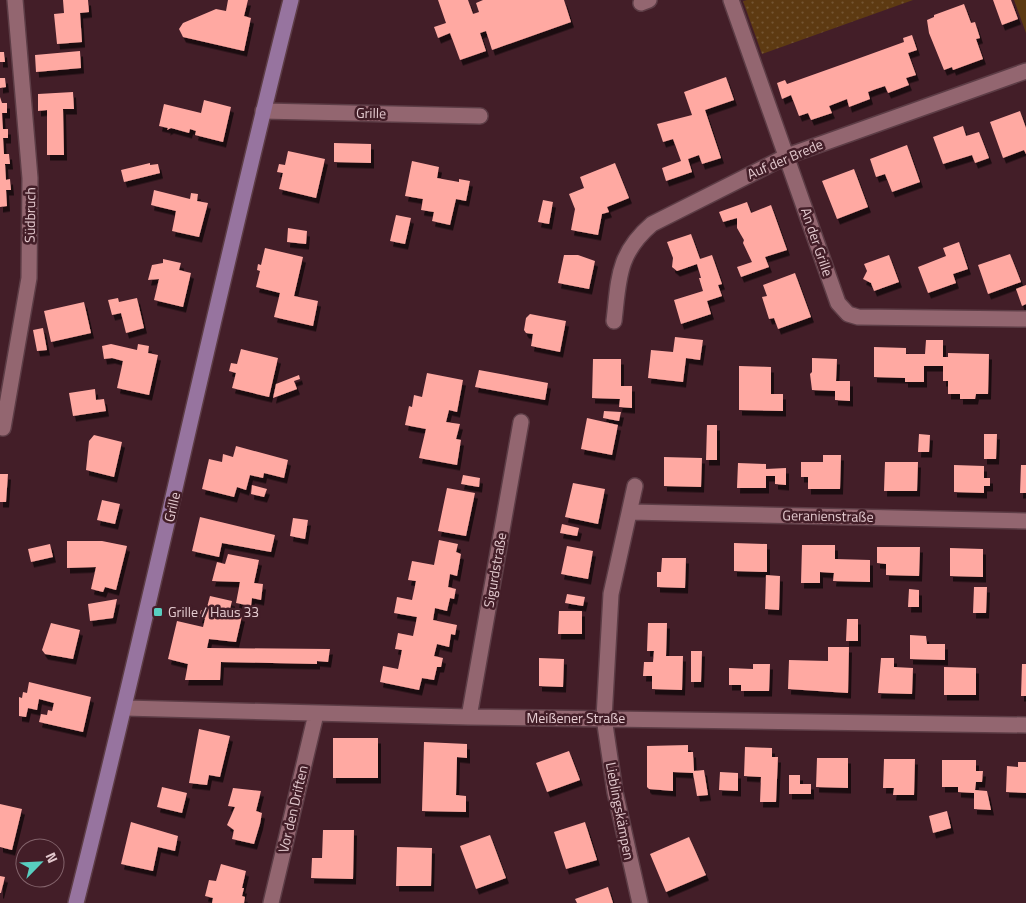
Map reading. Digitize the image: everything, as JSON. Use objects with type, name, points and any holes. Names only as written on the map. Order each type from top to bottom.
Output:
[{"type":"main road","name":"Grille","points":[[76,903],[125,708],[263,111],[291,0]]},
{"type":"street","name":"Südbruch","points":[[3,428],[29,278],[30,178],[15,0]]},
{"type":"street","name":"An der Grille","points":[[731,0],[838,303],[848,314],[858,317],[1026,318]]},
{"type":"street","name":"Auf der Brede","points":[[614,321],[623,262],[636,238],[652,224],[787,156],[1026,71]]},
{"type":"street","name":"Grille","points":[[263,111],[480,116]]},
{"type":"street","name":"Sigurdstraße","points":[[469,717],[521,422]]},
{"type":"street","points":[[604,718],[611,594],[635,486]]},
{"type":"street","name":"Geranienstraße","points":[[630,512],[1026,521]]},
{"type":"street","name":"Meißener Straße","points":[[125,708],[469,717],[1026,725]]},
{"type":"street","name":"Vor den Driften","points":[[270,903],[316,714]]},
{"type":"street","name":"Lieblingskämpen","points":[[604,718],[615,792],[640,903]]},
{"type":"shaded area","points":[[913,0],[762,54],[743,1]]},
{"type":"shaded area","points":[[1014,0],[1026,0],[1026,33]]},
{"type":"building","points":[[63,0],[88,0],[89,12],[80,13],[82,42],[57,44],[54,14],[64,13]]},
{"type":"building","points":[[228,0],[248,0],[244,16],[251,18],[244,51],[183,37],[179,29],[183,23],[216,9],[226,11]]},
{"type":"building","points":[[438,0],[468,0],[473,14],[479,12],[476,3],[483,0],[564,0],[571,22],[492,50],[486,31],[480,33],[486,51],[460,60],[450,33],[438,38],[434,27],[446,23]]},
{"type":"building","points":[[993,0],[1011,0],[1018,19],[1002,25]]},
{"type":"building","points":[[964,4],[971,23],[975,22],[980,38],[976,39],[983,59],[953,70],[952,67],[944,70],[929,33],[927,20],[934,17],[934,15]]},
{"type":"building","points":[[912,35],[917,50],[908,53],[916,75],[906,78],[909,85],[888,93],[885,86],[876,89],[868,92],[870,99],[849,107],[847,99],[829,106],[832,113],[811,120],[808,113],[799,116],[791,95],[782,99],[777,83],[785,80],[787,84],[904,42],[903,38]]},
{"type":"building","points":[[80,51],[81,68],[36,72],[35,55]]},
{"type":"building","points":[[0,52],[4,52],[5,62],[0,62]]},
{"type":"building","points":[[726,77],[734,100],[705,110],[721,158],[702,164],[699,155],[688,159],[692,172],[666,181],[662,168],[681,161],[673,139],[663,142],[657,124],[692,115],[684,92]]},
{"type":"building","points":[[0,78],[5,78],[6,87],[0,88]]},
{"type":"building","points":[[73,92],[74,109],[63,109],[64,155],[47,155],[47,110],[38,111],[38,94]]},
{"type":"building","points":[[0,97],[2,103],[7,103],[7,113],[2,113],[3,129],[8,129],[8,138],[3,138],[4,154],[9,154],[10,164],[5,164],[6,180],[10,179],[11,190],[6,190],[7,206],[0,207]]},
{"type":"building","points":[[204,100],[231,107],[223,142],[195,135],[196,131],[190,129],[189,133],[171,128],[167,130],[168,128],[159,126],[164,104],[201,113]]},
{"type":"building","points":[[1020,111],[1026,128],[1026,154],[1024,150],[1003,158],[990,122]]},
{"type":"building","points":[[963,126],[966,136],[979,132],[989,158],[975,163],[972,155],[943,164],[933,137]]},
{"type":"building","points":[[334,143],[371,144],[371,163],[334,162]]},
{"type":"building","points":[[907,145],[920,182],[892,192],[885,174],[876,177],[870,159]]},
{"type":"building","points":[[288,151],[325,159],[316,198],[279,189],[283,173],[277,172],[279,164],[285,165]]},
{"type":"building","points":[[412,161],[439,167],[437,178],[459,182],[459,179],[470,181],[466,201],[456,199],[450,225],[432,221],[434,212],[421,210],[423,199],[405,196]]},
{"type":"building","points":[[150,163],[150,165],[158,164],[160,173],[124,182],[121,170]]},
{"type":"building","points":[[615,163],[629,198],[607,207],[609,212],[602,214],[598,235],[571,230],[575,209],[569,194],[584,188],[580,177]]},
{"type":"building","points":[[854,169],[868,207],[837,219],[822,181]]},
{"type":"building","points":[[154,190],[190,199],[191,193],[198,194],[197,201],[208,203],[199,237],[172,231],[176,211],[151,205]]},
{"type":"building","points":[[543,200],[553,202],[549,224],[538,222]]},
{"type":"building","points":[[747,202],[751,213],[771,205],[787,250],[765,257],[769,267],[741,277],[737,267],[752,262],[743,243],[744,240],[737,228],[737,218],[723,222],[719,212]]},
{"type":"building","points":[[396,215],[411,218],[405,244],[390,241]]},
{"type":"building","points":[[288,228],[307,231],[306,244],[287,242]]},
{"type":"building","points":[[691,234],[700,259],[712,255],[722,284],[718,285],[722,296],[707,301],[711,314],[681,324],[674,300],[703,291],[699,278],[701,278],[697,264],[677,271],[672,267],[673,258],[667,242]]},
{"type":"building","points":[[959,242],[968,269],[953,274],[956,283],[928,293],[918,267],[946,256],[943,248]]},
{"type":"building","points":[[265,248],[303,257],[294,296],[318,301],[313,326],[274,317],[280,293],[256,287],[260,271],[257,270],[258,264],[261,265]]},
{"type":"building","points":[[1010,254],[1021,282],[988,294],[978,265]]},
{"type":"building","points":[[564,255],[578,255],[595,261],[589,289],[558,283]]},
{"type":"building","points":[[889,255],[899,282],[874,291],[871,283],[863,279],[867,271],[864,264]]},
{"type":"building","points":[[163,259],[181,263],[179,270],[191,273],[183,307],[154,300],[159,279],[148,280],[152,265],[163,263]]},
{"type":"building","points":[[795,273],[811,317],[778,329],[774,318],[769,319],[762,297],[767,296],[763,285]]},
{"type":"building","points":[[1026,285],[1026,304],[1022,306],[1016,289]]},
{"type":"building","points":[[118,298],[119,302],[137,298],[144,328],[126,333],[121,313],[112,315],[108,300]]},
{"type":"building","points":[[84,302],[91,333],[51,342],[44,311]]},
{"type":"building","points":[[530,314],[566,321],[560,352],[531,346],[533,334],[526,333],[524,330],[526,318]]},
{"type":"building","points":[[43,328],[47,350],[37,351],[33,330]]},
{"type":"building","points":[[675,337],[703,340],[700,360],[686,358],[683,382],[648,378],[651,350],[673,352]]},
{"type":"building","points":[[926,340],[943,340],[943,357],[948,357],[948,353],[989,354],[988,394],[976,394],[975,399],[960,399],[960,394],[948,394],[948,381],[943,381],[943,366],[924,366],[924,382],[905,382],[905,378],[874,377],[874,347],[906,348],[906,354],[925,354]]},
{"type":"building","points":[[111,344],[137,350],[138,344],[149,346],[148,353],[158,355],[149,395],[117,388],[123,361],[112,358],[104,359],[102,346]]},
{"type":"building","points":[[241,349],[278,358],[269,397],[232,388],[236,373],[229,371],[231,363],[237,364]]},
{"type":"building","points":[[812,358],[837,359],[836,381],[850,381],[850,401],[835,400],[835,391],[812,390],[810,374],[812,372]]},
{"type":"building","points":[[593,359],[621,359],[621,386],[632,386],[632,408],[619,407],[620,399],[592,398]]},
{"type":"building","points":[[739,366],[771,367],[771,394],[783,394],[783,411],[739,410]]},
{"type":"building","points":[[479,370],[548,383],[545,400],[475,387]]},
{"type":"building","points":[[427,373],[463,380],[457,412],[449,410],[446,422],[460,424],[456,439],[461,440],[457,465],[419,458],[426,429],[405,425],[409,406],[412,407],[414,395],[422,397]]},
{"type":"building","points":[[299,375],[300,379],[294,381],[297,389],[273,398],[276,384]]},
{"type":"building","points":[[95,389],[96,400],[104,399],[106,411],[73,416],[69,393]]},
{"type":"building","points":[[604,411],[621,412],[619,421],[603,418]]},
{"type":"building","points":[[587,418],[618,425],[612,455],[581,449]]},
{"type":"building","points":[[707,425],[717,425],[717,460],[706,460]]},
{"type":"building","points":[[919,434],[930,435],[929,452],[918,452]]},
{"type":"building","points":[[984,434],[997,434],[996,459],[984,459]]},
{"type":"building","points":[[94,435],[122,442],[114,477],[86,470],[89,441]]},
{"type":"building","points":[[236,446],[288,460],[284,478],[264,473],[263,478],[250,475],[246,490],[237,487],[234,497],[202,489],[209,459],[222,462],[223,454],[233,457]]},
{"type":"building","points":[[823,455],[841,455],[840,489],[808,489],[808,477],[801,477],[801,462],[823,462]]},
{"type":"building","points":[[664,457],[702,458],[701,487],[664,486]]},
{"type":"building","points":[[885,462],[918,462],[917,491],[884,491]]},
{"type":"building","points":[[738,463],[766,464],[766,469],[786,468],[786,485],[775,484],[775,476],[766,476],[766,488],[737,488]]},
{"type":"building","points":[[954,465],[984,466],[984,478],[990,478],[990,486],[984,486],[984,493],[954,492]]},
{"type":"building","points":[[1021,465],[1026,465],[1026,493],[1020,493]]},
{"type":"building","points":[[0,474],[8,474],[6,502],[0,502]]},
{"type":"building","points":[[463,475],[480,478],[479,487],[461,484]]},
{"type":"building","points":[[573,483],[605,489],[598,524],[565,517]]},
{"type":"building","points":[[252,485],[267,489],[264,497],[251,494]]},
{"type":"building","points":[[447,488],[475,493],[466,536],[438,531]]},
{"type":"building","points":[[102,500],[120,504],[115,524],[97,520]]},
{"type":"building","points":[[200,517],[275,535],[271,552],[222,543],[219,557],[192,551]]},
{"type":"building","points":[[293,518],[308,520],[305,539],[290,536]]},
{"type":"building","points":[[562,524],[579,528],[577,536],[560,533]]},
{"type":"building","points":[[439,540],[458,544],[456,552],[461,554],[457,576],[450,574],[448,587],[456,589],[454,599],[450,598],[447,611],[435,608],[433,620],[457,625],[455,635],[451,634],[449,647],[437,644],[434,656],[443,658],[441,667],[437,667],[434,680],[422,678],[419,690],[380,682],[383,666],[398,669],[402,650],[395,649],[398,633],[413,636],[417,617],[394,613],[397,597],[412,600],[416,581],[408,580],[412,561],[434,565]]},
{"type":"building","points":[[67,541],[102,541],[127,546],[116,590],[105,587],[103,592],[91,589],[96,567],[67,568]]},
{"type":"building","points":[[734,543],[767,544],[767,572],[734,571]]},
{"type":"building","points":[[50,544],[53,557],[31,562],[28,549]]},
{"type":"building","points":[[802,545],[835,545],[835,559],[870,560],[870,582],[833,581],[834,573],[820,572],[820,583],[801,583]]},
{"type":"building","points":[[567,546],[593,551],[588,579],[561,574]]},
{"type":"building","points":[[877,547],[920,547],[919,576],[886,575],[886,564],[877,563]]},
{"type":"building","points":[[950,548],[983,549],[983,577],[950,576]]},
{"type":"building","points":[[228,554],[259,560],[254,583],[263,584],[261,600],[252,598],[251,606],[236,603],[240,582],[212,581],[217,562],[225,564]]},
{"type":"building","points":[[662,558],[686,558],[685,588],[657,587],[657,572],[661,572]]},
{"type":"building","points":[[766,575],[780,576],[779,610],[765,609]]},
{"type":"building","points":[[974,587],[987,587],[986,613],[973,613]]},
{"type":"building","points":[[909,589],[919,590],[919,607],[908,607]]},
{"type":"building","points":[[567,594],[585,597],[583,606],[565,603]]},
{"type":"building","points":[[210,596],[232,601],[229,613],[242,616],[236,642],[209,639],[207,648],[330,649],[328,662],[317,661],[317,664],[221,662],[220,680],[185,680],[188,664],[168,659],[177,621],[203,627],[205,619],[199,618],[201,610],[206,611]]},
{"type":"building","points":[[117,599],[113,618],[90,621],[88,604]]},
{"type":"building","points":[[559,611],[582,611],[582,634],[558,634]]},
{"type":"building","points":[[847,619],[858,619],[858,641],[846,641]]},
{"type":"building","points":[[51,623],[80,630],[73,659],[45,654],[42,650]]},
{"type":"building","points":[[648,623],[667,623],[666,656],[683,656],[682,690],[652,689],[652,676],[643,676],[644,662],[653,662],[654,651],[647,651]]},
{"type":"building","points":[[910,635],[926,636],[927,644],[945,644],[945,660],[910,659]]},
{"type":"building","points":[[828,647],[849,647],[848,693],[788,689],[789,660],[828,661]]},
{"type":"building","points":[[691,651],[702,651],[701,682],[691,682]]},
{"type":"building","points":[[539,658],[564,659],[563,687],[539,686]]},
{"type":"building","points":[[881,658],[894,658],[894,667],[913,668],[912,694],[878,693]]},
{"type":"building","points":[[753,664],[770,664],[769,691],[741,691],[741,685],[729,685],[729,668],[753,669]]},
{"type":"building","points":[[1022,664],[1026,664],[1026,696],[1021,696]]},
{"type":"building","points":[[944,667],[976,668],[976,695],[944,695]]},
{"type":"building","points":[[29,682],[91,697],[83,732],[39,722],[41,714],[47,715],[48,710],[52,711],[54,703],[39,699],[37,710],[28,708],[26,717],[19,716],[19,697],[22,698],[23,692],[27,693]]},
{"type":"building","points":[[199,729],[230,736],[220,777],[209,775],[207,785],[189,783]]},
{"type":"building","points":[[333,738],[378,738],[378,778],[333,778]]},
{"type":"building","points":[[424,742],[467,744],[467,758],[457,757],[456,795],[466,796],[466,812],[422,811]]},
{"type":"building","points":[[688,745],[688,752],[693,752],[694,771],[704,770],[708,795],[697,796],[693,773],[673,772],[673,791],[649,789],[647,787],[647,746]]},
{"type":"building","points":[[745,747],[772,748],[772,757],[778,757],[776,802],[760,802],[761,777],[744,776]]},
{"type":"building","points":[[569,751],[580,780],[547,792],[536,763]]},
{"type":"building","points":[[817,758],[848,758],[848,788],[816,787]]},
{"type":"building","points":[[884,759],[915,759],[914,795],[893,795],[894,788],[883,788]]},
{"type":"building","points":[[942,760],[976,760],[976,771],[983,771],[982,782],[976,782],[975,790],[987,791],[991,810],[974,809],[974,793],[958,792],[958,787],[942,787]]},
{"type":"building","points":[[1018,762],[1026,762],[1026,793],[1006,792],[1007,766],[1018,767]]},
{"type":"building","points":[[720,772],[738,773],[738,791],[719,790]]},
{"type":"building","points":[[789,775],[800,775],[800,784],[811,784],[811,794],[789,794]]},
{"type":"building","points":[[162,787],[187,793],[182,813],[157,807]]},
{"type":"building","points":[[233,788],[261,791],[256,811],[262,813],[254,844],[232,839],[234,830],[227,825],[235,807],[228,806]]},
{"type":"building","points":[[0,804],[22,809],[12,850],[0,847]]},
{"type":"building","points":[[947,811],[951,828],[933,833],[929,816]]},
{"type":"building","points":[[131,822],[178,836],[175,851],[158,847],[153,871],[121,864]]},
{"type":"building","points":[[585,822],[597,860],[566,869],[554,832]]},
{"type":"building","points":[[323,830],[354,830],[353,879],[311,878],[312,858],[322,858]]},
{"type":"building","points":[[490,835],[506,878],[476,889],[460,846]]},
{"type":"building","points":[[689,837],[706,875],[666,892],[650,854]]},
{"type":"building","points":[[397,847],[432,848],[431,886],[396,886]]},
{"type":"building","points":[[221,864],[246,871],[242,888],[244,888],[242,896],[245,897],[244,903],[212,903],[213,898],[205,896],[209,880],[216,881]]},
{"type":"building","points":[[0,876],[5,877],[1,893],[0,893]]},
{"type":"building","points":[[608,887],[613,903],[577,903],[575,899]]},
{"type":"place","name":"Grille / Haus 33","points":[[158,612]]}]
